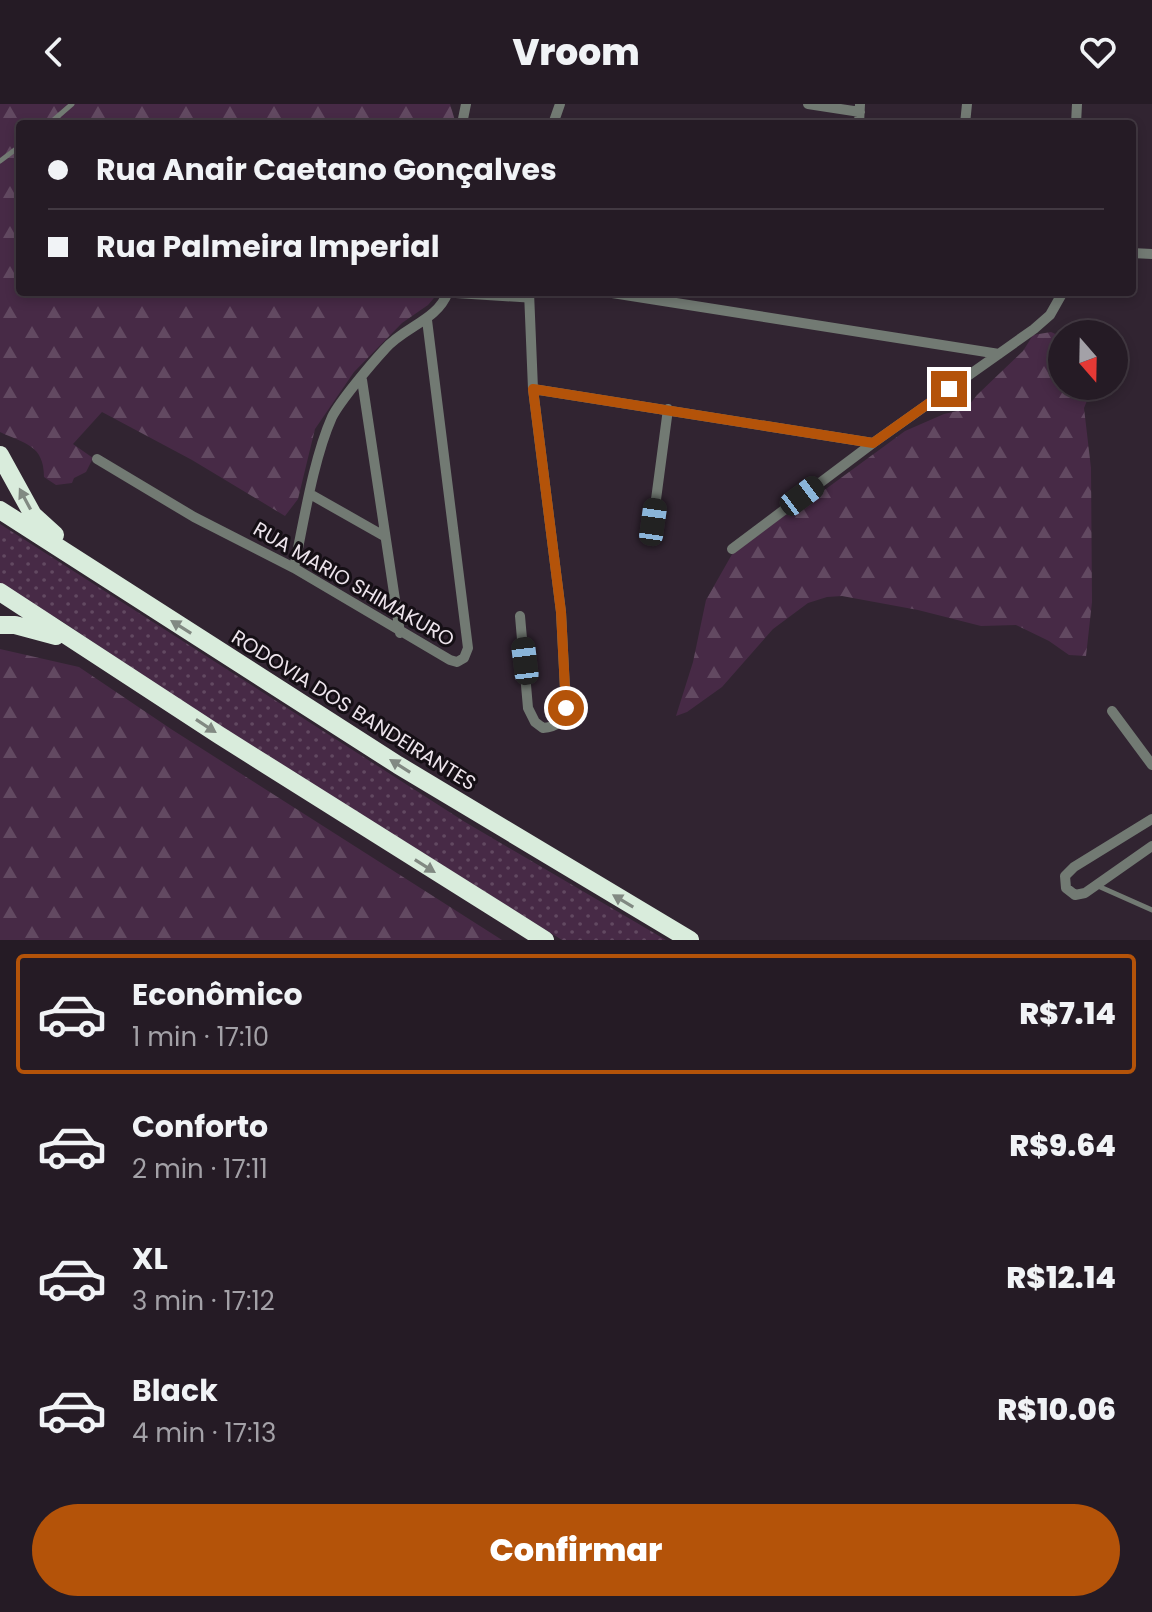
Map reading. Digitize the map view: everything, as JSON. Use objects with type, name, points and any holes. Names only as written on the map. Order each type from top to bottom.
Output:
[{"type":"highway","points":[[0,455],[33,515],[122,589]]},
{"type":"highway","points":[[0,463],[0,479]]},
{"type":"highway","name":"RODOVIA DOS BANDEIRANTES","points":[[0,510],[398,765],[690,940]]},
{"type":"highway","points":[[0,592],[545,940]]},
{"type":"highway","points":[[0,625],[29,628],[84,647]]},
{"type":"street","points":[[808,104],[860,108]]},
{"type":"street","points":[[294,568],[310,494],[334,415],[398,335],[427,320],[438,311],[447,296]]},
{"type":"street","points":[[520,616],[530,715],[543,728],[552,727],[564,717],[566,708],[561,612],[533,389],[529,296]]},
{"type":"street","points":[[631,296],[999,354]]},
{"type":"street","points":[[732,549],[1050,315],[1061,296]]},
{"type":"street","name":"RUA MARIO SHIMAKURO","points":[[97,459],[194,517],[294,568],[400,633],[457,662],[467,654],[427,320]]},
{"type":"street","points":[[362,380],[400,633]]},
{"type":"street","points":[[533,389],[873,443]]},
{"type":"street","points":[[653,522],[668,409]]},
{"type":"street","points":[[310,494],[384,536]]},
{"type":"street","points":[[1112,711],[1152,765]]},
{"type":"street","points":[[1152,819],[1074,867],[1065,876],[1066,888],[1080,895],[1152,846]]},
{"type":"lane","points":[[54,120],[72,104]]},
{"type":"lane","points":[[1096,885],[1152,910]]},
{"type":"green space","points":[[0,104],[450,104],[455,120],[16,120],[16,296],[436,296],[402,323],[354,372],[315,429],[298,499],[285,516],[192,460],[102,412],[73,444],[93,458],[86,472],[74,478],[72,483],[56,485],[44,477],[37,452],[0,432]]},
{"type":"green space","points":[[1048,332],[1048,400],[1087,400],[1084,408],[1091,468],[1092,602],[1086,656],[1069,655],[1016,625],[981,626],[918,610],[842,596],[827,597],[808,603],[773,629],[722,687],[687,712],[676,716],[693,662],[706,600],[735,549],[766,520],[819,494],[905,431],[944,414],[966,409],[1023,351],[1033,335]]},
{"type":"green space","points":[[0,524],[465,822],[666,940],[562,940],[225,730],[60,620],[0,586]]},
{"type":"green space","points":[[0,649],[79,667],[502,940],[0,940]]},
{"type":"route","points":[[566,708],[561,612],[533,389],[873,443],[949,389]]}]
